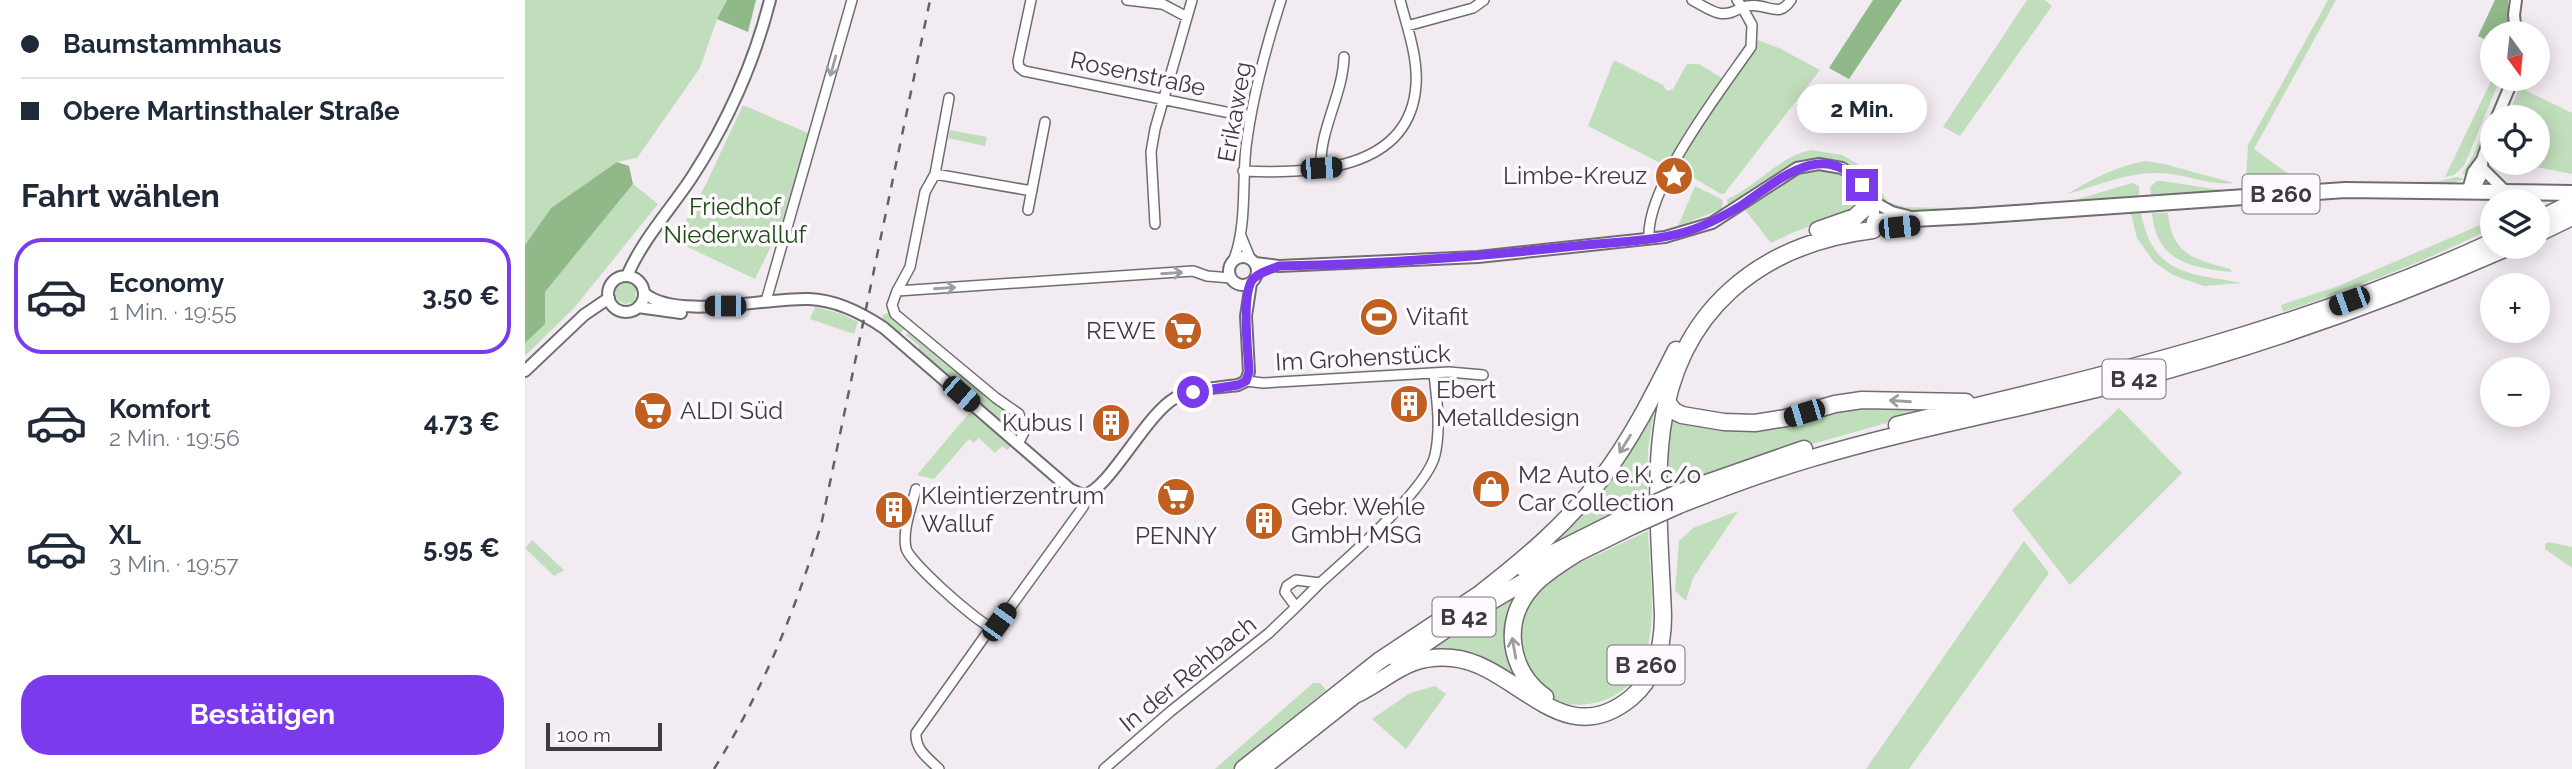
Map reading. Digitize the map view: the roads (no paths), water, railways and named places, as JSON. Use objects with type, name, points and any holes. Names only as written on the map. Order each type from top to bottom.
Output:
[{"type":"highway","points":[[2550,214],[2572,203]]},
{"type":"highway","name":"B 260","points":[[1580,551],[1529,590],[1517,610],[1512,636],[1518,664],[1534,688],[1559,703],[1582,707],[1606,702],[1626,690],[1642,672],[1651,649],[1654,625],[1652,444],[1657,411],[1670,362],[1697,315],[1731,277],[1767,252],[1812,232],[1853,218],[1871,216]]},
{"type":"highway","name":"B 260","points":[[1351,690],[1408,664],[1445,658],[1482,666],[1499,674],[1540,704],[1565,714],[1600,713],[1617,707],[1632,697],[1650,676],[1661,643],[1663,616],[1659,463],[1667,402],[1679,367],[1695,335],[1718,304],[1747,276],[1781,255],[1871,216]]},
{"type":"highway","points":[[2550,227],[2572,217]]},
{"type":"highway","name":"B 42","points":[[1243,769],[1351,690],[1412,637],[1481,593],[1539,559],[1763,462],[1835,440],[2122,372],[2266,329],[2391,284],[2480,247]]},
{"type":"highway","name":"B 42","points":[[1679,499],[1838,451],[2052,400],[2232,352],[2395,295],[2480,259]]},
{"type":"highway","points":[[1481,593],[1535,549],[1589,495],[1631,434],[1670,362]]},
{"type":"highway","points":[[1667,402],[1674,411],[1682,415],[1744,424],[1774,421],[1835,404],[1862,400],[1956,402],[2003,395],[2017,397]]},
{"type":"highway","name":"B 42","points":[[1351,690],[1521,582],[1631,520]]},
{"type":"highway","name":"B 42","points":[[1261,769],[1329,707]]},
{"type":"main road","name":"B 260","points":[[1871,216],[1972,216],[2345,190],[2480,190]]},
{"type":"main road","name":"B 260","points":[[2550,192],[2572,193]]},
{"type":"main road","name":"B 260","points":[[1871,216],[1972,216]]},
{"type":"street","points":[[770,0],[747,71],[725,120],[698,168],[642,248],[627,276],[613,282],[609,289],[612,302],[627,312],[638,307],[687,313],[766,301],[819,300],[840,305],[874,321],[1070,489],[1092,492]]},
{"type":"street","points":[[766,301],[852,0]]},
{"type":"street","name":"Rosenstraße","points":[[1031,0],[1018,61],[1019,67],[1024,71],[1250,117]]},
{"type":"street","points":[[1127,0],[1154,5],[1159,2],[1187,18]]},
{"type":"street","points":[[1155,224],[1151,152],[1192,0]]},
{"type":"street","name":"Erikaweg","points":[[1234,260],[1241,234],[1243,171],[1250,117],[1281,0]]},
{"type":"street","points":[[1243,171],[1341,166],[1366,158],[1388,142],[1402,127],[1412,105],[1416,85],[1415,63],[1400,0]]},
{"type":"street","points":[[1407,26],[1473,8],[1484,0]]},
{"type":"street","points":[[1692,0],[1723,15],[1731,14],[1739,4],[1758,1],[1783,9],[1791,0]]},
{"type":"street","points":[[2515,21],[2516,0]]},
{"type":"street","points":[[1649,239],[1651,212],[1669,170],[1751,47],[1752,25],[1739,4]]},
{"type":"street","points":[[1321,168],[1320,153],[1343,74],[1344,57]]},
{"type":"street","points":[[949,98],[935,174],[925,192],[909,267],[893,299],[893,310],[996,398],[1019,414],[1024,432],[1018,444]]},
{"type":"street","points":[[1028,210],[1045,122]]},
{"type":"street","points":[[1246,316],[1229,266],[1242,257],[1279,266],[1478,257],[1649,239],[1683,233],[1712,223],[1791,172],[1809,165],[1842,168],[1855,177],[1864,188],[1871,216]]},
{"type":"street","points":[[2468,190],[2473,172],[2480,166]]},
{"type":"street","points":[[935,174],[1032,191]]},
{"type":"street","points":[[2491,175],[2503,189]]},
{"type":"street","name":"Erikaweg","points":[[1241,234],[1252,261]]},
{"type":"street","points":[[642,248],[638,266],[639,281],[644,293],[655,301],[668,305],[725,306]]},
{"type":"street","points":[[939,769],[922,753],[915,740],[916,733],[992,626],[999,622],[1080,512],[1092,492],[1168,403],[1183,394],[1238,385],[1246,381],[1249,372],[1246,316],[1253,279],[1252,261]]},
{"type":"street","points":[[897,291],[1193,271],[1244,285],[1279,266]]},
{"type":"street","points":[[627,276],[639,281]]},
{"type":"street","points":[[638,307],[644,293]]},
{"type":"street","points":[[525,371],[584,315],[612,302]]},
{"type":"street","name":"Im Grohenstück","points":[[1246,381],[1263,383],[1465,372],[1483,375]]},
{"type":"street","name":"In der Rehbach","points":[[1104,769],[1171,711],[1269,633],[1424,480],[1434,457],[1438,432],[1434,374]]},
{"type":"street","points":[[916,489],[905,535],[906,551],[910,559],[984,624],[992,626]]},
{"type":"street","points":[[1296,607],[1287,597],[1287,586],[1296,580],[1320,583]]},
{"type":"railway","points":[[714,769],[748,710],[777,649],[822,521],[930,0]]},
{"type":"place","name":"Limbe-Kreuz","points":[[1674,176]]},
{"type":"place","name":"Vitafit","points":[[1379,317]]},
{"type":"place","name":"REWE","points":[[1183,331]]},
{"type":"place","name":"Ebert Metalldesign","points":[[1409,404]]},
{"type":"place","name":"ALDI Süd","points":[[653,411]]},
{"type":"place","name":"Kubus I","points":[[1111,423]]},
{"type":"place","name":"M2 Auto e.K. c/o Car Collection","points":[[1491,489]]},
{"type":"place","name":"PENNY","points":[[1176,497]]},
{"type":"place","name":"Kleintierzentrum Walluf","points":[[894,510]]},
{"type":"place","name":"Gebr. Wehle GmbH MSG","points":[[1264,521]]},
{"type":"park label","name":"Friedhof Niederwalluf","points":[[735,221]]}]
